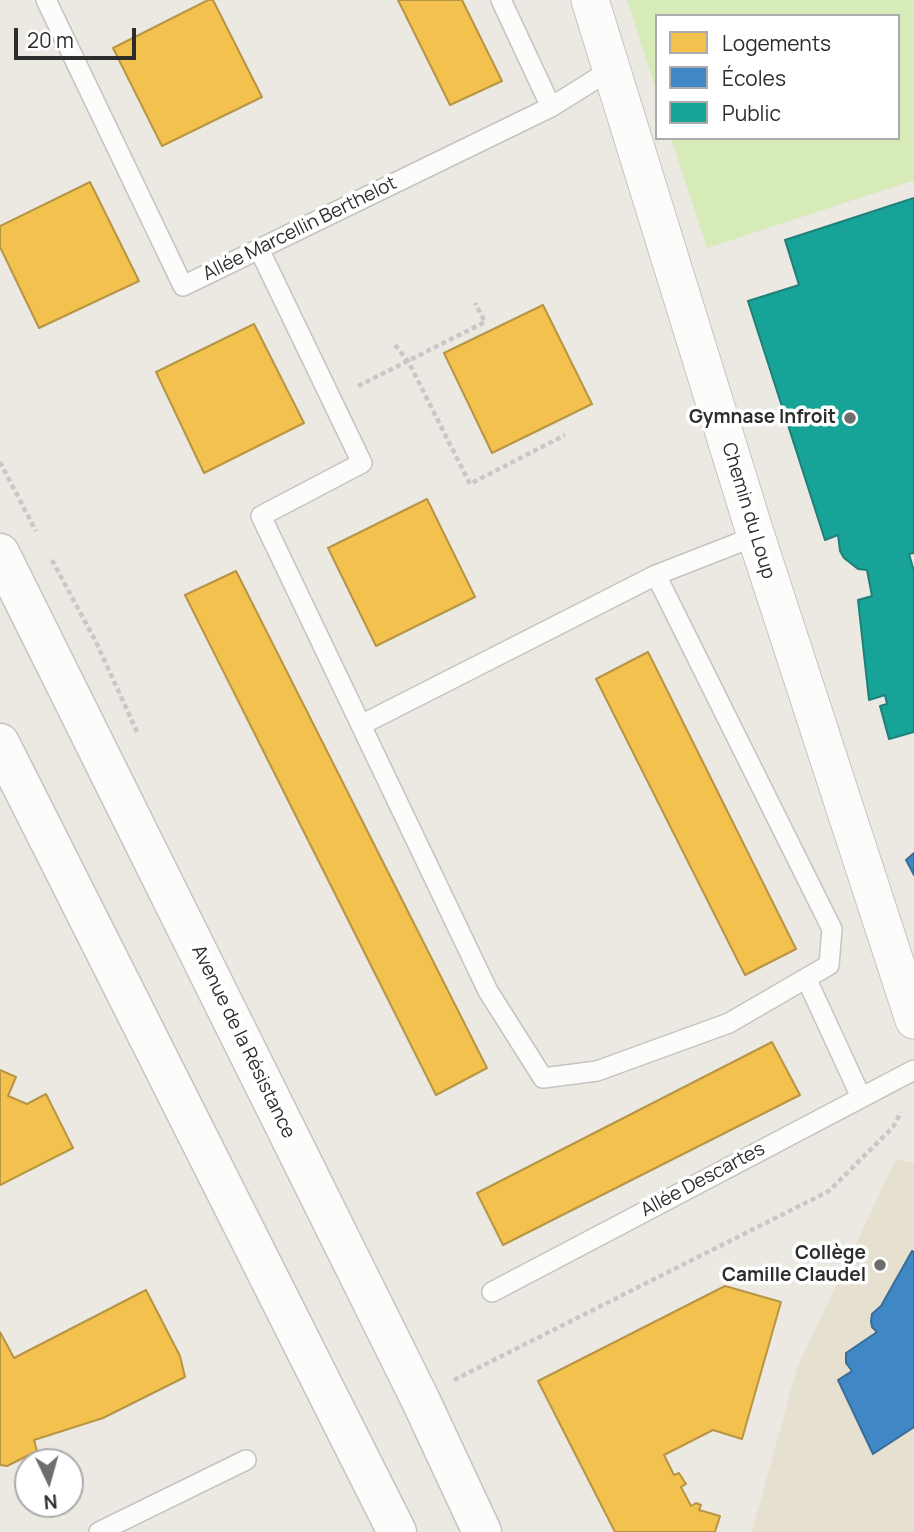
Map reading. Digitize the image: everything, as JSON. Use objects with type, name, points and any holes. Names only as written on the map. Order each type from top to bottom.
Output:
[{"type":"main road","name":"Avenue de la Résistance","points":[[0,553],[420,1399],[482,1532]]},
{"type":"main road","points":[[0,743],[397,1532]]},
{"type":"street","name":"Chemin du Loup","points":[[590,0],[755,536],[914,1020]]},
{"type":"lane","name":"Allée Marcellin Berthelot","points":[[46,0],[183,286],[551,107],[612,69]]},
{"type":"lane","points":[[501,0],[551,107]]},
{"type":"lane","points":[[259,249],[362,463],[261,516],[488,991],[543,1078],[597,1071],[729,1023],[829,965],[832,929],[656,575]]},
{"type":"lane","points":[[361,725],[656,575],[755,536]]},
{"type":"lane","points":[[807,980],[862,1097]]},
{"type":"lane","name":"Allée Descartes","points":[[492,1292],[914,1070]]},
{"type":"lane","points":[[99,1532],[246,1460]]},
{"type":"path","points":[[332,399],[485,322],[475,303]]},
{"type":"path","points":[[395,345],[408,361],[470,484],[565,435]]},
{"type":"path","points":[[420,1399],[442,1385],[829,1191],[893,1127],[903,1107]]},
{"type":"shaded area","name":"Collège Camille Claudel","points":[[896,1159],[914,1163],[914,1532],[752,1532],[797,1368]]},
{"type":"green space","points":[[627,0],[914,0],[914,181],[707,248],[672,140],[900,140],[900,14],[655,14],[655,87]]},
{"type":"building: Logements","points":[[208,0],[213,0],[262,97],[162,146],[113,48]]},
{"type":"building: Logements","points":[[398,0],[462,0],[502,81],[450,105]]},
{"type":"building: Logements","points":[[90,182],[139,281],[39,328],[0,247],[0,226]]},
{"type":"building: Logements","points":[[543,305],[592,404],[492,453],[444,353]]},
{"type":"building: Logements","points":[[254,324],[304,423],[204,473],[156,372]]},
{"type":"building: Logements","points":[[427,499],[475,597],[376,646],[328,548]]},
{"type":"building: Logements","points":[[236,571],[487,1068],[436,1095],[185,595]]},
{"type":"building: Logements","points":[[648,652],[796,949],[745,975],[596,679]]},
{"type":"building: Logements","points":[[772,1042],[800,1095],[503,1245],[477,1193]]},
{"type":"building: Logements","points":[[0,1070],[16,1077],[8,1096],[27,1104],[46,1094],[73,1148],[0,1185]]},
{"type":"building: Logements","points":[[725,1286],[781,1302],[742,1439],[713,1430],[664,1455],[674,1475],[679,1473],[686,1484],[681,1487],[691,1506],[696,1503],[701,1505],[699,1510],[720,1516],[715,1532],[615,1532],[538,1381]]},
{"type":"building: Logements","points":[[146,1290],[180,1356],[185,1377],[103,1418],[34,1440],[36,1448],[14,1448],[14,1462],[7,1466],[0,1465],[0,1332],[14,1358]]},
{"type":"building: Écoles","points":[[914,853],[914,875],[906,860]]},
{"type":"building: Écoles","points":[[912,1251],[914,1427],[873,1454],[838,1380],[852,1371],[846,1363],[846,1353],[877,1332],[872,1327],[872,1314],[881,1306]]},
{"type":"building: Public","name":"Gymnase Infroit","points":[[914,198],[914,553],[909,554],[914,571],[914,732],[889,739],[880,706],[887,704],[885,695],[869,700],[858,600],[872,596],[867,570],[858,569],[844,558],[840,551],[838,535],[825,540],[748,301],[799,285],[785,240]]},
{"type":"place","name":"Gymnase Infroit","points":[[850,418]]},
{"type":"place","name":"Collège Camille Claudel","points":[[880,1265]]}]
